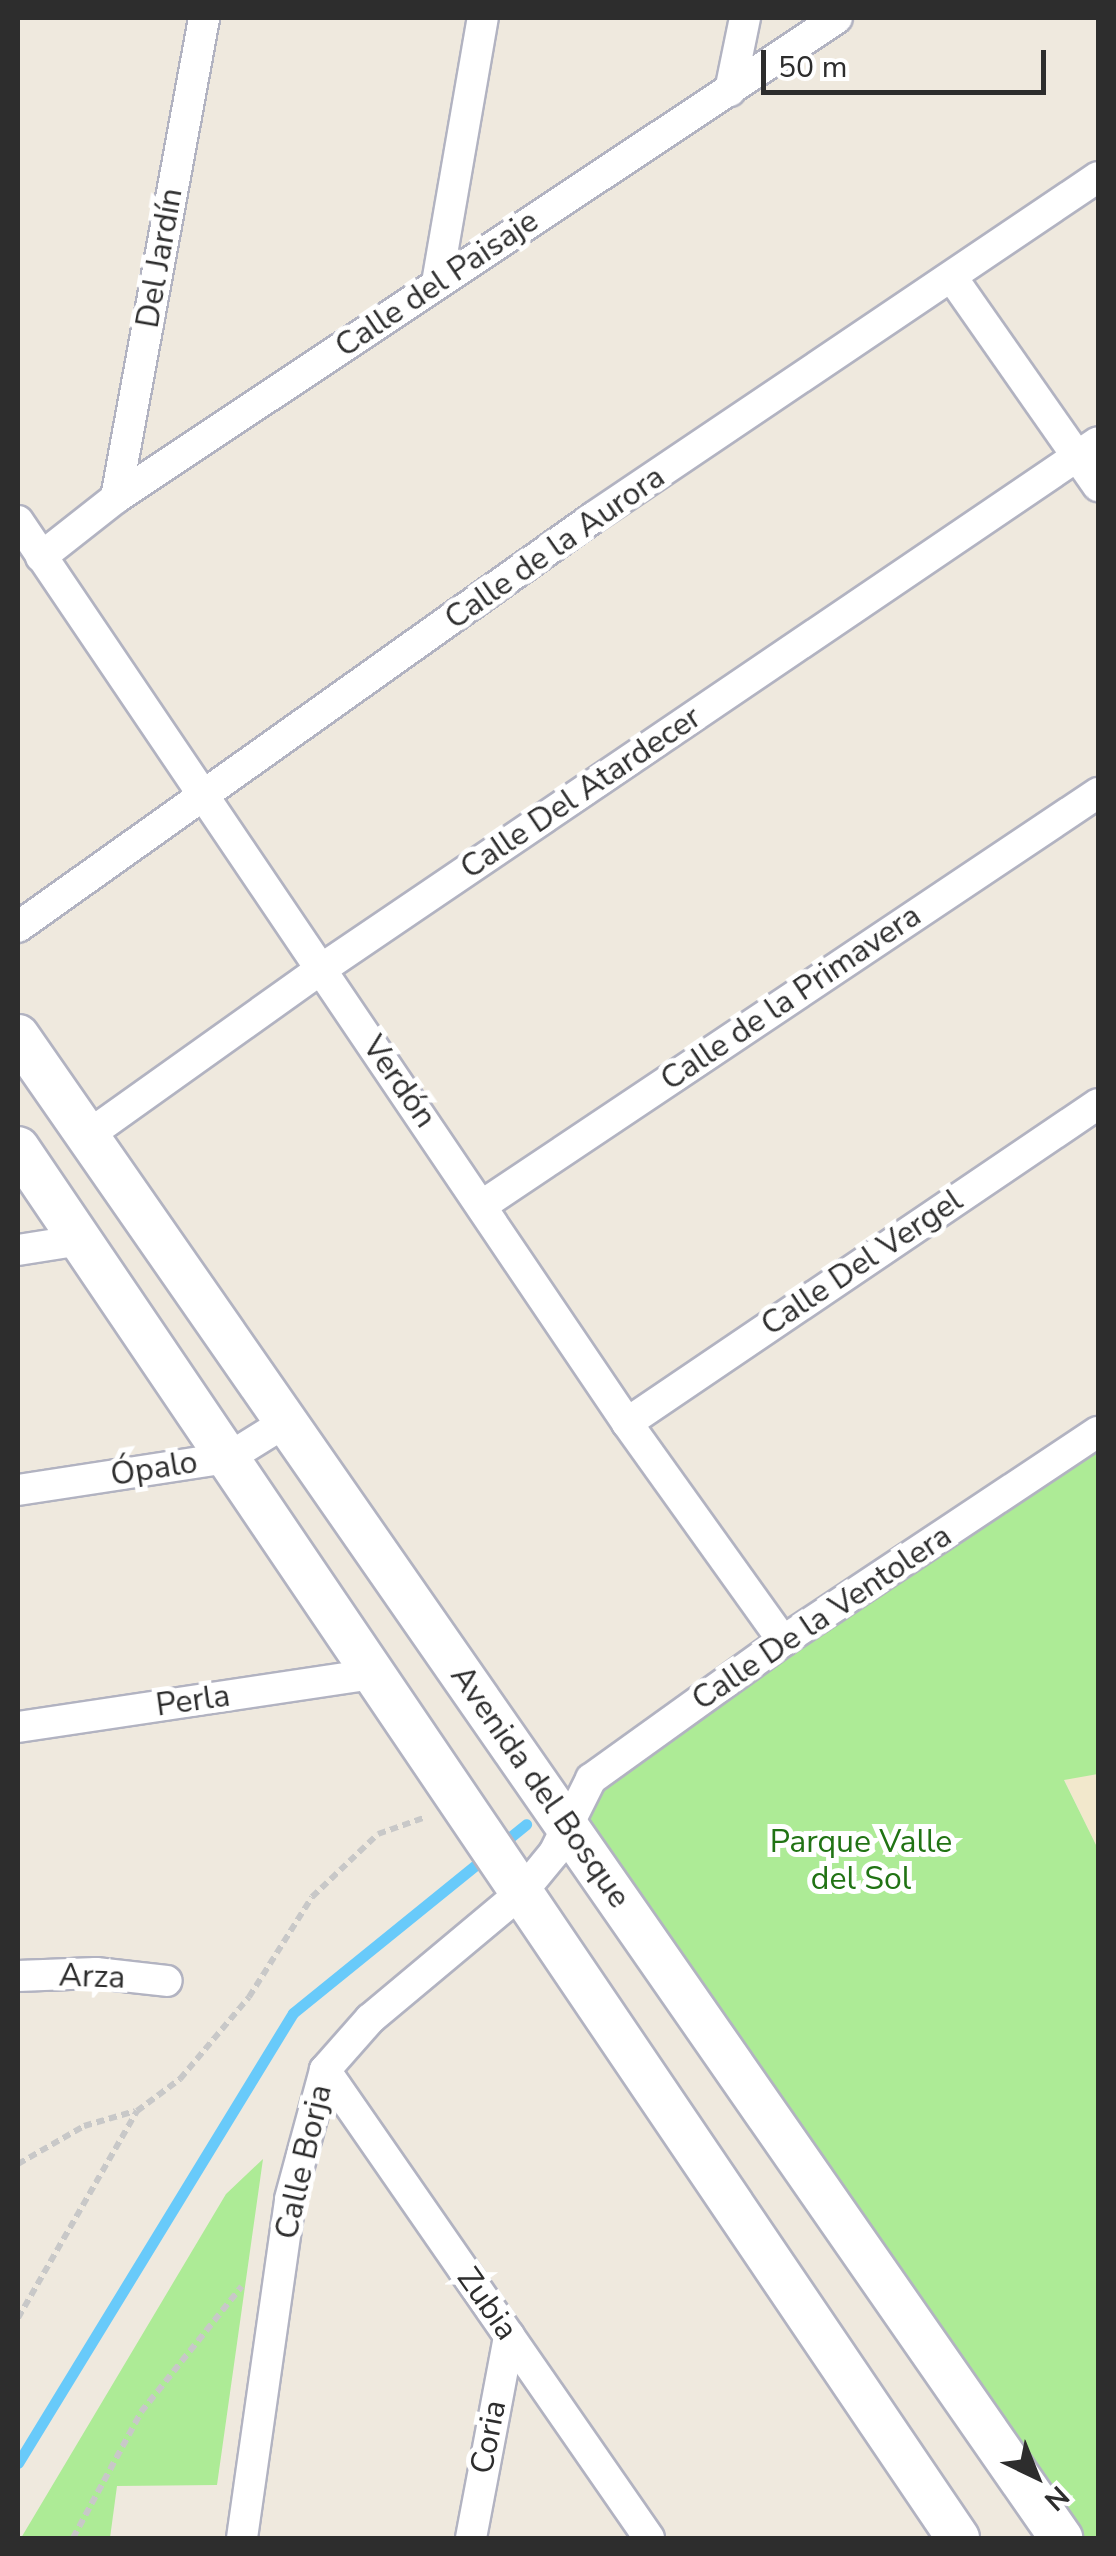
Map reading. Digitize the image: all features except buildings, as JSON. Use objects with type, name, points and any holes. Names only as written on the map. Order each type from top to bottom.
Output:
[{"type":"street","name":"Del Jardín","points":[[116,498],[204,18]]},
{"type":"street","points":[[437,283],[483,18]]},
{"type":"street","points":[[730,91],[745,18]]},
{"type":"street","name":"Calle del Paisaje","points":[[42,557],[116,498],[837,18]]},
{"type":"street","name":"Calle de la Aurora","points":[[18,927],[594,517],[954,278],[1098,177]]},
{"type":"street","points":[[954,278],[1089,449],[1098,486]]},
{"type":"street","name":"Calle Del Atardecer","points":[[87,1136],[320,970],[1089,449]]},
{"type":"street","name":"Verdón","points":[[18,521],[206,795],[320,970],[484,1204],[627,1423],[783,1641]]},
{"type":"street","name":"Calle de la Primavera","points":[[484,1204],[1098,792]]},
{"type":"street","name":"Avenida del Bosque","points":[[18,1036],[281,1425],[569,1826],[1061,2538]]},
{"type":"street","name":"Calle Del Vergel","points":[[627,1423],[1098,1104]]},
{"type":"street","points":[[18,1148],[228,1458],[368,1675],[513,1879],[958,2538]]},
{"type":"street","points":[[18,1250],[81,1240]]},
{"type":"street","name":"Ópalo","points":[[18,1490],[228,1458],[281,1425]]},
{"type":"street","name":"Calle De la Ventolera","points":[[569,1826],[591,1779],[783,1641],[1098,1432]]},
{"type":"street","name":"Perla","points":[[18,1726],[368,1675]]},
{"type":"street","name":"Calle Borja","points":[[242,2538],[286,2236],[307,2122],[325,2070],[370,2019],[569,1826]]},
{"type":"street","name":"Arza","points":[[18,1976],[96,1973],[166,1982]]},
{"type":"street","name":"Zubia","points":[[325,2070],[649,2538]]},
{"type":"street","name":"Coria","points":[[471,2538],[509,2336]]},
{"type":"path","points":[[18,2164],[84,2126],[137,2111],[180,2079],[266,1977],[293,1920],[378,1834],[452,1795]]},
{"type":"path","points":[[18,2318],[137,2111]]},
{"type":"path","points":[[72,2538],[82,2527],[141,2412],[286,2236]]},
{"type":"path","points":[[80,2538],[82,2527]]},
{"type":"shaded area","points":[[1098,1774],[1098,1849],[1064,1779]]},
{"type":"green space","name":"Parque Valle del Sol","points":[[1098,1432],[1098,1774],[1064,1780],[1098,1849],[1098,2538],[1061,2538],[569,1825],[577,1797]]},
{"type":"green space","points":[[263,2159],[217,2485],[117,2486],[110,2538],[21,2538],[226,2194]]},
{"type":"waterway","points":[[18,2463],[293,2013],[526,1824]]}]
